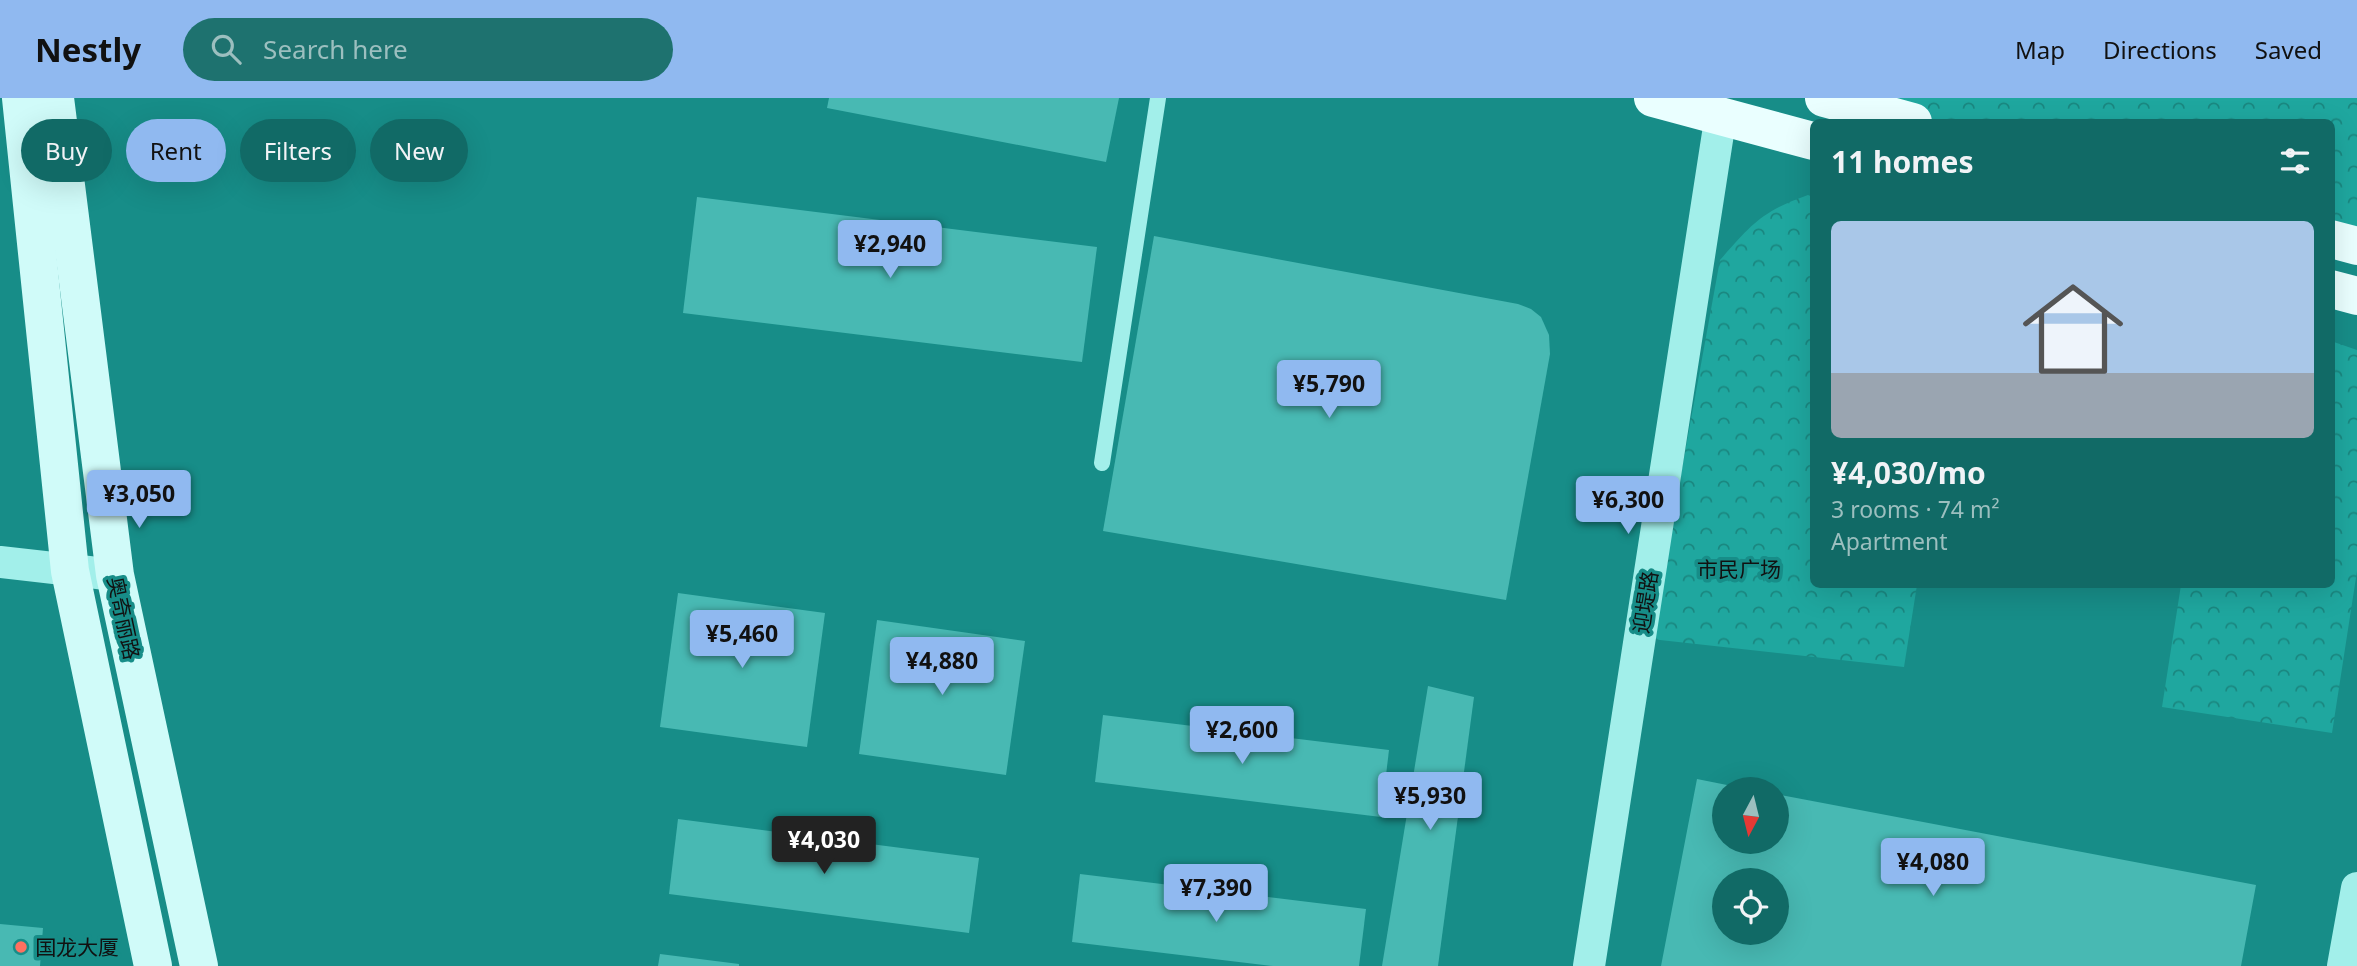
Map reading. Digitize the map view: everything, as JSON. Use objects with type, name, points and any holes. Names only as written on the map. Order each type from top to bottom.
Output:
[{"type":"main road","name":"奥奇丽路","points":[[21,98],[71,570],[153,966]]},
{"type":"main road","name":"奥奇丽路","points":[[55,98],[115,575],[199,966]]},
{"type":"main road","points":[[1653,98],[1721,114],[1810,140]]},
{"type":"main road","points":[[1824,98],[1902,119]]},
{"type":"main road","points":[[2335,240],[2357,246]]},
{"type":"main road","points":[[2335,290],[2357,296]]},
{"type":"street","name":"迎堤路","points":[[1589,966],[1721,114]]},
{"type":"street","points":[[0,562],[115,575]]},
{"type":"street","points":[[2343,966],[2357,888]]},
{"type":"lane","points":[[1102,463],[1158,98]]},
{"type":"green space","points":[[1824,98],[2357,98],[2357,246],[2335,240],[2335,119],[1902,119]]},
{"type":"green space","name":"市民广场","points":[[1810,196],[1810,588],[1917,588],[1904,667],[1651,639],[1720,260],[1758,220],[1792,201]]},
{"type":"green space","points":[[2335,342],[2357,350],[2357,571],[2332,733],[2162,707],[2181,588],[2335,588]]},
{"type":"building","points":[[829,98],[1119,98],[1106,162],[827,108]]},
{"type":"building","points":[[697,197],[1097,247],[1082,362],[683,313]]},
{"type":"building","points":[[1154,236],[1518,304],[1541,317],[1549,335],[1550,354],[1506,600],[1103,531]]},
{"type":"building","points":[[678,593],[825,613],[807,747],[660,727]]},
{"type":"building","points":[[877,620],[1025,641],[1006,775],[859,754]]},
{"type":"building","points":[[1428,686],[1474,697],[1438,966],[1382,966]]},
{"type":"building","points":[[1103,715],[1389,750],[1381,817],[1095,782]]},
{"type":"building","points":[[1697,779],[1712,782],[1712,854],[1789,854],[1789,796],[2256,885],[2241,966],[1661,966]]},
{"type":"building","points":[[678,819],[979,858],[969,933],[669,894]]},
{"type":"building","points":[[1080,874],[1366,909],[1359,966],[1273,966],[1072,942]]},
{"type":"building","name":"国龙大厦","points":[[0,924],[43,928],[40,966],[0,966]]},
{"type":"building","points":[[660,954],[739,964],[739,966],[658,966]]},
{"type":"place","name":"国龙大厦","points":[[21,947]]}]
